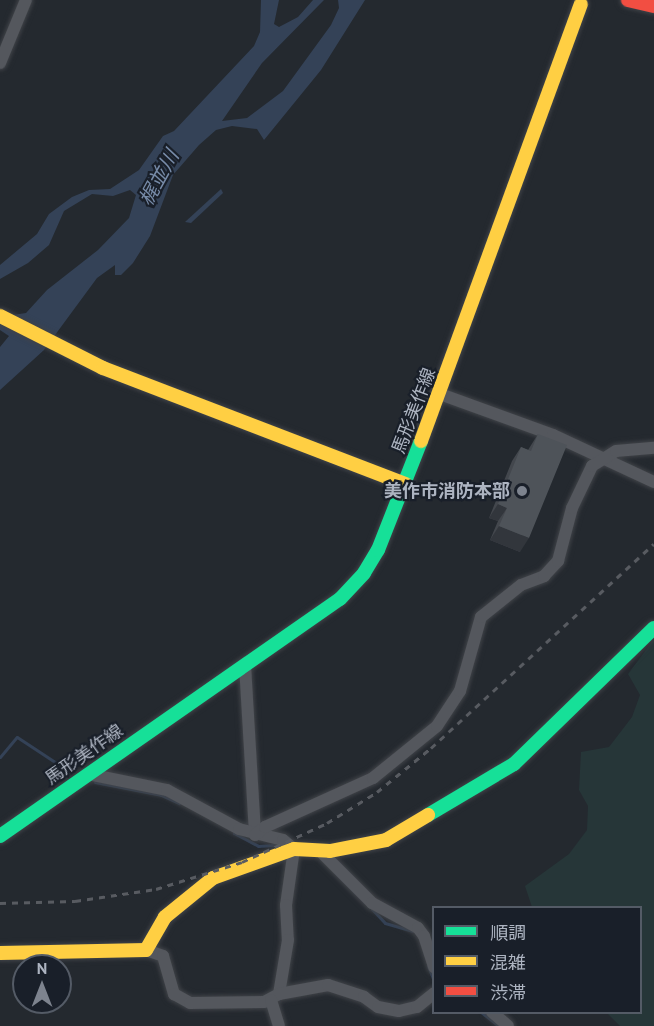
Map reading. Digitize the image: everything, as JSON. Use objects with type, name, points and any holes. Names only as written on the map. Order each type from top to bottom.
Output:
[{"type":"main road","points":[[628,0],[654,6]]},
{"type":"main road","name":"馬形美作線","points":[[0,836],[340,599],[364,573],[378,550],[440,394],[581,4]]},
{"type":"main road","points":[[0,316],[74,354],[405,484]]},
{"type":"main road","points":[[0,952],[146,950],[158,925],[203,884],[294,849],[320,851],[386,840],[514,764],[654,628]]},
{"type":"street","points":[[0,63],[26,0]]},
{"type":"street","points":[[440,394],[554,435],[654,482]]},
{"type":"street","points":[[255,835],[265,827],[373,778],[436,726],[460,691],[481,617],[521,585],[552,569],[562,553],[582,482],[600,458],[616,451],[654,448]]},
{"type":"street","points":[[245,665],[255,835]]},
{"type":"street","points":[[88,774],[167,790],[255,835],[283,840],[294,849],[286,897],[288,940],[275,997],[279,1026]]},
{"type":"street","points":[[320,851],[372,903],[418,928],[424,936],[432,961]]},
{"type":"street","points":[[146,950],[163,956],[179,1000],[275,997],[328,986],[364,997],[378,1007],[399,1011],[417,1007],[432,995]]},
{"type":"street","points":[[494,1014],[508,1026]]},
{"type":"shaded area","points":[[654,639],[654,1026],[620,1026],[608,1014],[642,1014],[642,906],[532,906],[525,886],[569,854],[587,830],[588,806],[579,790],[581,752],[609,747],[632,717],[640,695],[628,674]]},
{"type":"water","name":"梶並川","points":[[261,0],[279,0],[274,24],[279,27],[298,17],[313,0],[324,0],[262,63],[222,121],[247,118],[283,91],[331,25],[339,8],[338,0],[365,0],[321,70],[264,140],[257,129],[232,126],[216,130],[199,145],[173,175],[150,236],[133,263],[121,275],[115,275],[115,265],[97,278],[44,350],[0,390],[0,347],[9,336],[0,330],[0,317],[26,313],[47,290],[98,250],[129,218],[136,195],[130,190],[113,196],[92,194],[64,211],[49,245],[28,263],[0,279],[0,265],[37,234],[49,214],[72,197],[89,190],[110,189],[139,170],[163,136],[174,131],[254,46],[260,32]]},
{"type":"water","points":[[221,189],[223,193],[191,223],[185,222]]},
{"type":"building","name":"美作市消防本部","points":[[538,434],[567,445],[529,538],[499,526],[507,508],[498,504],[521,447],[531,451]]},
{"type":"waterway","points":[[0,757],[17,737],[70,772]]},
{"type":"waterway","points":[[95,782],[161,795],[179,803]]},
{"type":"waterway","points":[[234,833],[258,846],[274,845]]},
{"type":"waterway","points":[[372,909],[385,923],[413,931]]},
{"type":"waterway","points":[[428,966],[432,976]]},
{"type":"waterway","points":[[484,1014],[499,1026]]},
{"type":"railway","points":[[0,903],[75,901],[156,889],[242,862],[327,823],[377,792],[431,748],[654,544]]},
{"type":"traffic: fast","points":[[0,836],[340,599],[364,573],[378,550],[421,441]]},
{"type":"traffic: fast","points":[[428,815],[514,764],[654,628]]},
{"type":"traffic: slow","points":[[421,441],[581,4]]},
{"type":"traffic: slow","points":[[0,316],[103,368],[405,484]]},
{"type":"traffic: slow","points":[[0,953],[146,950],[165,917],[213,878],[294,849],[330,851],[386,840],[428,815]]},
{"type":"traffic: jam","points":[[628,0],[654,6]]},
{"type":"place","name":"美作市消防本部","points":[[522,491]]}]
